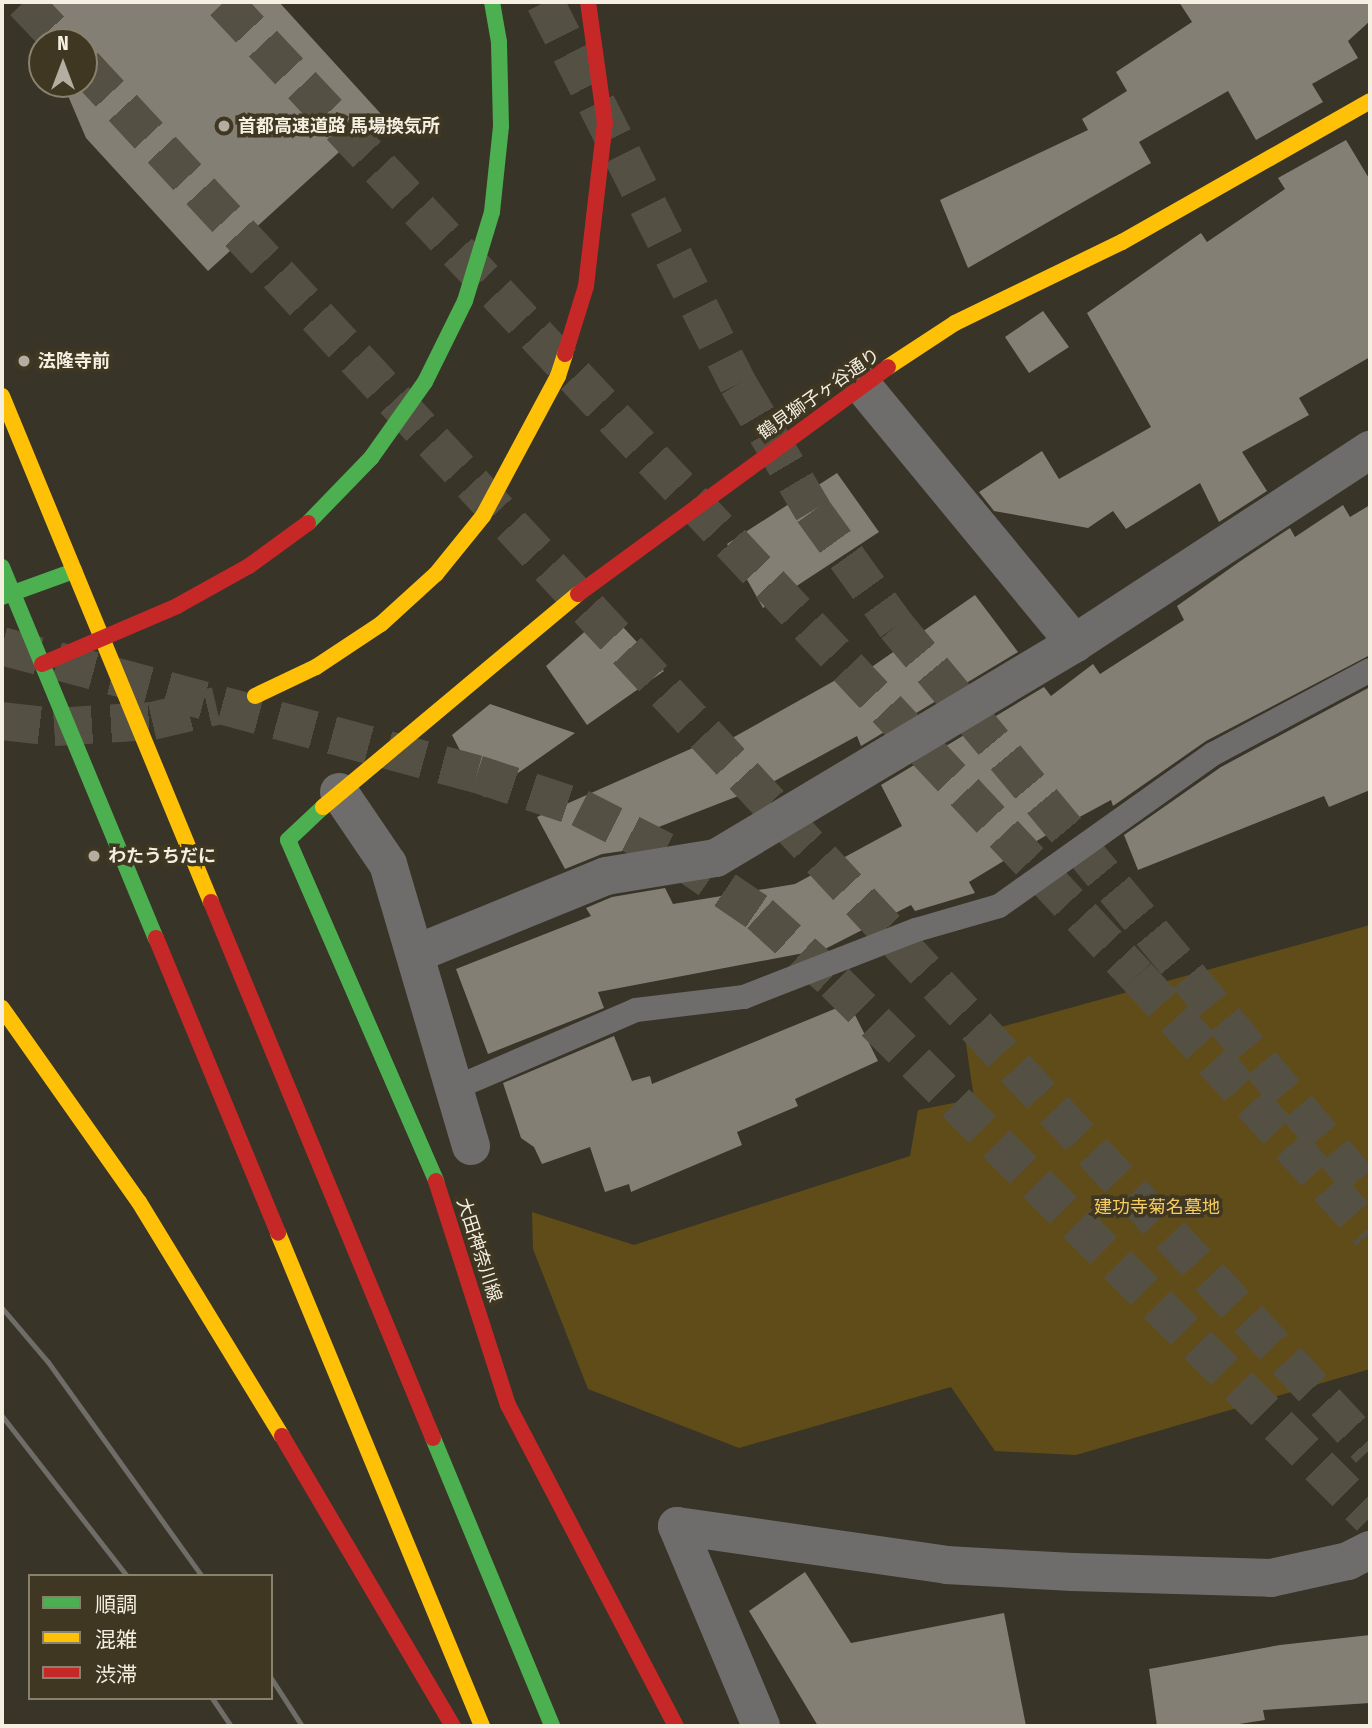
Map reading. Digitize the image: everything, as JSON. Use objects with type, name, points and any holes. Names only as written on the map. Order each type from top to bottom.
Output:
[{"type":"main road","points":[[42,664],[104,640],[177,606],[249,566],[315,518],[371,458],[425,382],[465,301],[492,212],[501,125],[499,42],[492,2]]},
{"type":"main road","points":[[255,696],[316,667],[382,624],[436,574],[483,516],[558,376],[586,286],[604,135],[595,28],[588,2]]},
{"type":"main road","name":"鶴見獅子ヶ谷通り","points":[[339,792],[619,560],[862,385],[955,323],[1122,242],[1367,110]]},
{"type":"main road","points":[[2,396],[552,1726]]},
{"type":"main road","points":[[2,567],[8,596],[42,664],[482,1726]]},
{"type":"main road","points":[[8,596],[74,571]]},
{"type":"main road","name":"大田神奈川線","points":[[339,792],[288,840],[433,1171],[509,1405],[676,1726]]},
{"type":"main road","points":[[2,1008],[139,1202],[224,1337],[453,1726]]},
{"type":"street","points":[[862,385],[1075,643]]},
{"type":"street","points":[[415,954],[606,876],[716,858],[1075,643],[1370,450]]},
{"type":"street","points":[[339,792],[388,863],[471,1146]]},
{"type":"street","points":[[761,1726],[677,1526],[946,1564],[1086,1572],[1272,1578],[1348,1561],[1370,1550]]},
{"type":"lane","points":[[455,1088],[636,1010],[744,997],[916,930],[999,906],[1213,754],[1370,670]]},
{"type":"green space","name":"建功寺菊名墓地","points":[[1370,925],[1370,1369],[1076,1455],[995,1451],[951,1387],[739,1448],[588,1389],[533,1249],[532,1212],[634,1245],[910,1156],[918,1110],[974,1099],[965,1037]]},
{"type":"building","name":"首都高速道路 馬場換気所","points":[[28,2],[279,2],[381,114],[208,271],[86,138],[69,98],[98,98],[98,28],[39,28]]},
{"type":"building","points":[[1179,2],[1370,2],[1370,21],[1348,41],[1358,58],[1312,84],[1323,102],[1256,140],[1228,91],[1139,142],[1151,163],[968,268],[940,200],[1088,130],[1082,119],[1127,91],[1116,72],[1192,22]]},
{"type":"building","points":[[1346,140],[1370,180],[1370,357],[1299,398],[1309,415],[1242,452],[1267,491],[1219,522],[1200,483],[1126,529],[1113,511],[1088,528],[994,511],[979,492],[1042,451],[1059,479],[1151,427],[1087,313],[1201,233],[1207,242],[1285,189],[1278,178]]},
{"type":"building","points":[[1043,311],[1069,347],[1029,373],[1005,337]]},
{"type":"building","points":[[837,473],[879,532],[763,608],[727,544]]},
{"type":"building","points":[[1343,505],[1350,517],[1370,505],[1370,655],[1206,741],[1113,806],[1111,800],[1050,833],[969,882],[975,893],[915,911],[911,905],[825,949],[598,992],[604,1008],[488,1054],[456,969],[591,916],[586,908],[612,897],[665,888],[673,904],[795,884],[902,826],[881,785],[1044,687],[1051,696],[1093,664],[1100,674],[1184,620],[1177,606],[1239,562],[1290,528],[1295,537]]},
{"type":"building","points":[[975,595],[1018,652],[861,746],[857,736],[769,784],[638,835],[644,848],[602,854],[565,869],[537,817],[704,743],[709,751],[859,667],[863,673]]},
{"type":"building","points":[[608,611],[664,671],[587,725],[546,666]]},
{"type":"building","points":[[1370,687],[1370,790],[1329,807],[1324,796],[1138,870],[1124,835],[1221,767]]},
{"type":"building","points":[[490,704],[575,733],[484,797],[452,735]]},
{"type":"building","points":[[849,1003],[878,1061],[795,1099],[798,1106],[737,1132],[742,1145],[631,1192],[629,1184],[605,1192],[590,1147],[542,1164],[534,1147],[521,1138],[503,1083],[614,1036],[632,1081],[650,1076],[652,1084]]},
{"type":"building","points":[[805,1572],[851,1643],[1004,1613],[1026,1726],[818,1726],[749,1611]]},
{"type":"building","points":[[1370,1635],[1370,1703],[1263,1710],[1265,1720],[1226,1726],[1157,1726],[1149,1669],[1280,1645]]},
{"type":"tunnel","points":[[24,2],[49,28]]},
{"type":"tunnel","points":[[224,2],[1137,976],[1370,1233]]},
{"type":"tunnel","points":[[545,2],[738,384],[813,511],[896,626],[1370,1195]]},
{"type":"tunnel","points":[[98,81],[1370,1450]]},
{"type":"tunnel","points":[[2,646],[477,774],[580,808],[678,858],[760,914],[835,982],[1370,1517]]},
{"type":"tunnel","points":[[2,721],[54,727],[152,721],[216,706]]},
{"type":"railway","points":[[2,1308],[48,1362],[201,1574]]},
{"type":"railway","points":[[2,1416],[125,1574]]},
{"type":"railway","points":[[273,1681],[302,1726]]},
{"type":"railway","points":[[213,1700],[231,1726]]},
{"type":"traffic: fast","points":[[308,523],[371,458],[425,382],[465,301],[492,212],[501,126],[499,42],[492,2]]},
{"type":"traffic: fast","points":[[2,567],[156,938]]},
{"type":"traffic: fast","points":[[2,597],[74,571]]},
{"type":"traffic: fast","points":[[323,807],[288,840],[436,1181]]},
{"type":"traffic: fast","points":[[433,1438],[552,1726]]},
{"type":"traffic: slow","points":[[888,367],[955,323],[1122,242],[1370,101]]},
{"type":"traffic: slow","points":[[255,696],[316,667],[381,624],[436,574],[483,516],[558,376],[565,354]]},
{"type":"traffic: slow","points":[[2,396],[211,902]]},
{"type":"traffic: slow","points":[[323,807],[578,594]]},
{"type":"traffic: slow","points":[[2,1008],[139,1202],[282,1436]]},
{"type":"traffic: slow","points":[[278,1233],[482,1726]]},
{"type":"traffic: jam","points":[[565,354],[586,286],[605,123],[588,2]]},
{"type":"traffic: jam","points":[[578,594],[888,367]]},
{"type":"traffic: jam","points":[[42,664],[177,606],[249,566],[308,523]]},
{"type":"traffic: jam","points":[[211,902],[433,1438]]},
{"type":"traffic: jam","points":[[156,938],[278,1233]]},
{"type":"traffic: jam","points":[[436,1181],[508,1405],[676,1726]]},
{"type":"traffic: jam","points":[[282,1436],[453,1726]]},
{"type":"place","name":"首都高速道路 馬場換気所","points":[[224,126]]},
{"type":"place","name":"法隆寺前","points":[[24,361]]},
{"type":"place","name":"わたうちだに","points":[[94,856]]}]
